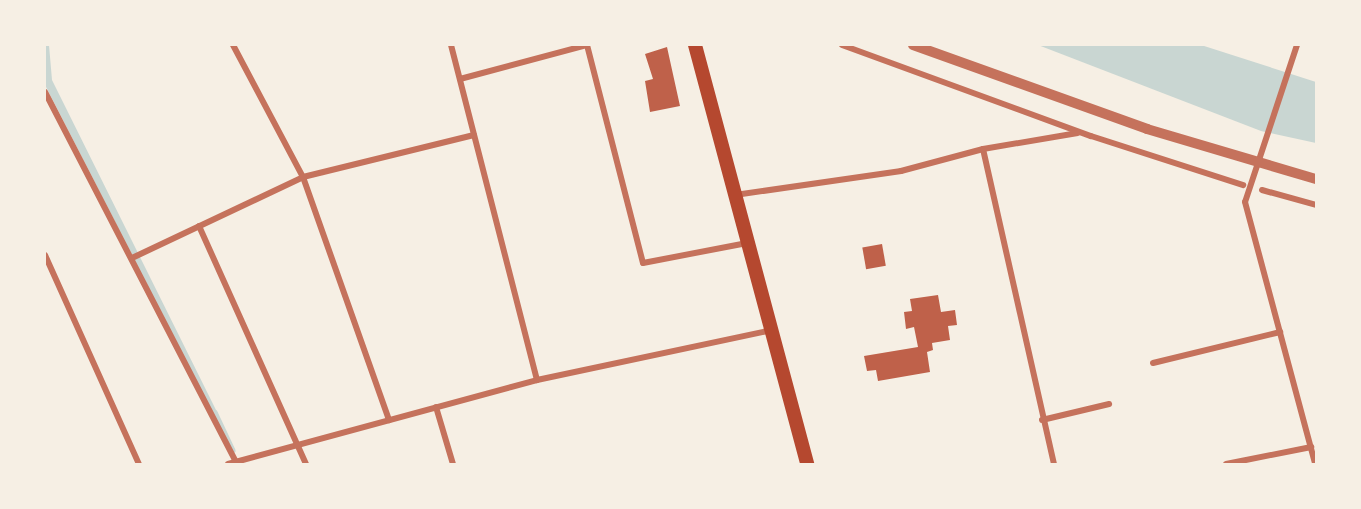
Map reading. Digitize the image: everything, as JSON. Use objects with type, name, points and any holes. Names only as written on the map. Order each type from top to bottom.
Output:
[{"type":"main road","points":[[695,45],[807,464]]},
{"type":"street","points":[[233,45],[303,177],[389,420]]},
{"type":"street","points":[[451,45],[537,380]]},
{"type":"street","points":[[460,79],[587,45],[643,263],[747,243]]},
{"type":"street","points":[[842,45],[1080,132],[1243,185]]},
{"type":"street","points":[[913,45],[1147,129],[1316,179]]},
{"type":"street","points":[[1297,45],[1260,149],[1245,202],[1315,464]]},
{"type":"street","points":[[45,92],[236,463]]},
{"type":"street","points":[[734,195],[901,171],[983,149],[1080,132]]},
{"type":"street","points":[[132,258],[303,177],[474,135]]},
{"type":"street","points":[[983,149],[1027,336],[1042,420],[1054,464]]},
{"type":"street","points":[[1262,190],[1316,205]]},
{"type":"street","points":[[199,226],[306,464]]},
{"type":"street","points":[[45,255],[139,464]]},
{"type":"street","points":[[228,464],[537,380],[772,330]]},
{"type":"street","points":[[1153,363],[1280,332]]},
{"type":"street","points":[[1042,420],[1109,404]]},
{"type":"street","points":[[436,407],[453,464]]},
{"type":"street","points":[[1226,464],[1311,447]]},
{"type":"shaded area","points":[[49,45],[52,80],[218,414],[214,415],[45,85],[45,46]]},
{"type":"shaded area","points":[[1038,45],[1201,45],[1316,82],[1316,143],[1261,131]]},
{"type":"building","points":[[667,47],[680,106],[650,112],[645,81],[653,79],[645,54]]},
{"type":"building","points":[[882,244],[886,266],[866,269],[862,247]]},
{"type":"building","points":[[938,295],[941,312],[955,310],[957,325],[948,326],[950,340],[932,343],[933,350],[927,352],[930,372],[878,381],[876,370],[867,371],[864,356],[918,347],[914,327],[906,329],[904,312],[912,311],[910,299]]},
{"type":"waterway","points":[[215,412],[233,450]]}]
